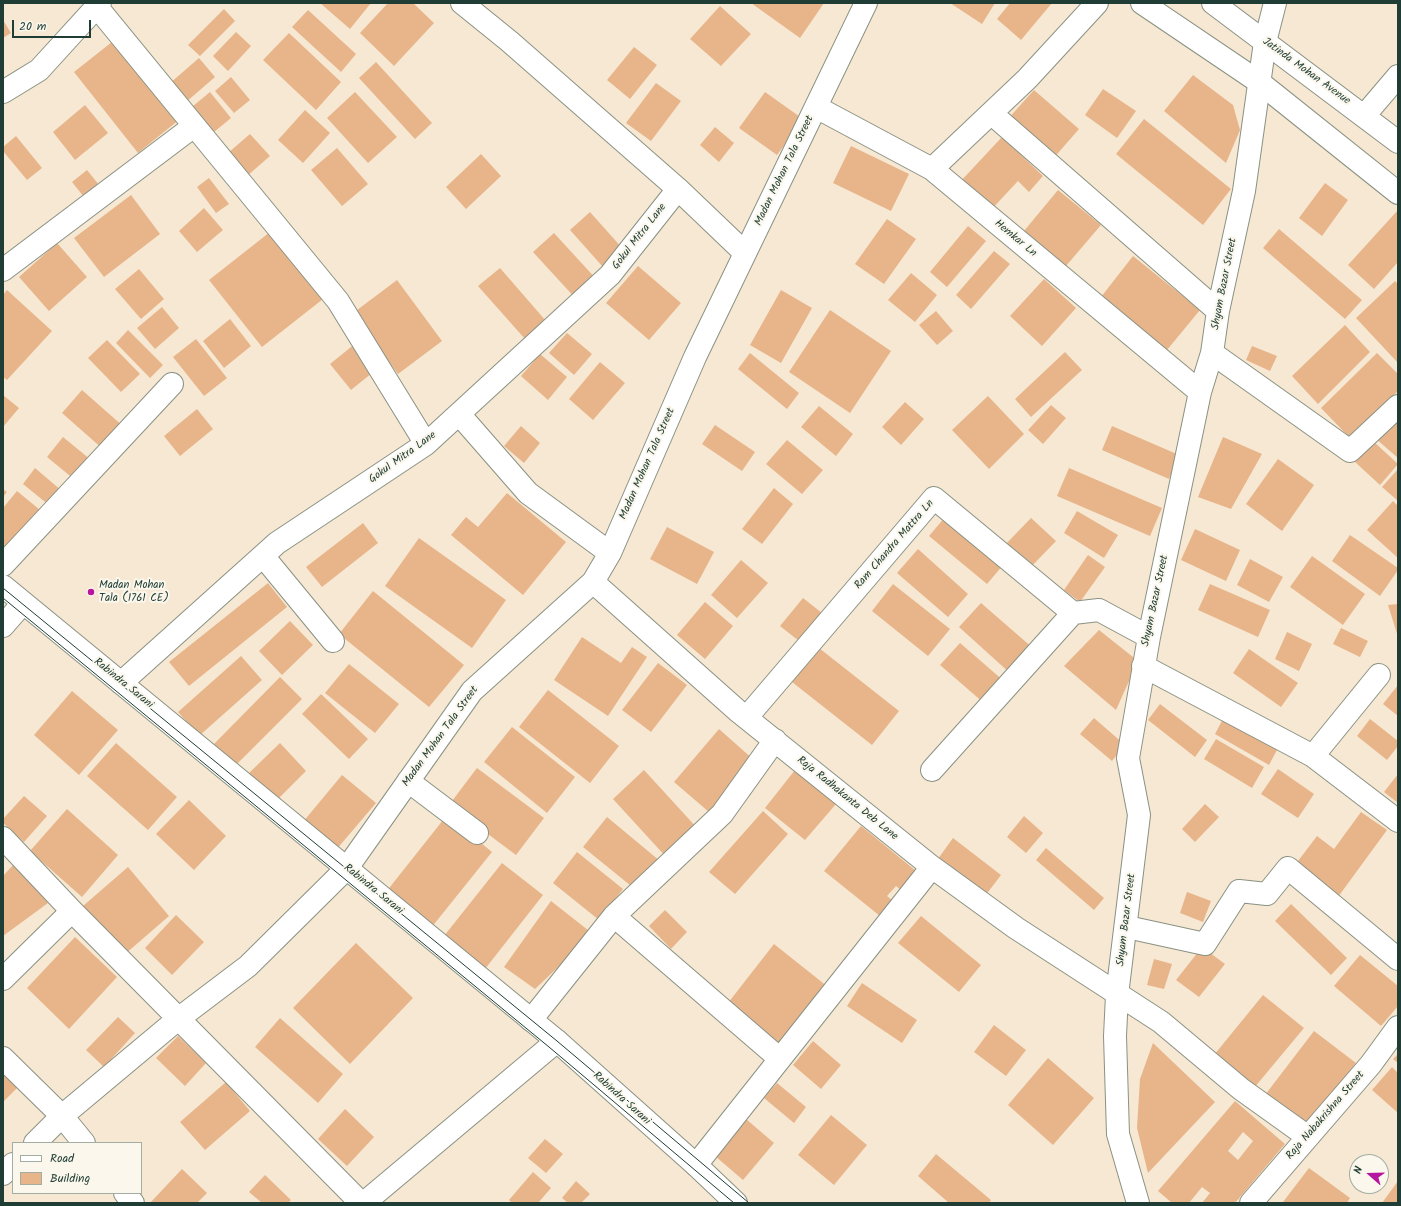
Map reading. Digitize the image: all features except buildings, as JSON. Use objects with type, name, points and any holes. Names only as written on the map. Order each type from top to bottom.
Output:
[{"type":"street","points":[[462,3],[509,41],[678,189],[746,253]]},
{"type":"street","name":"Madan Mohan Tala Street","points":[[36,1142],[62,1116],[178,1019],[248,966],[347,868],[472,691],[593,582],[610,554],[695,357],[866,3]]},
{"type":"street","points":[[932,170],[1027,79],[1097,3]]},
{"type":"street","points":[[1142,3],[1259,82],[1398,193]]},
{"type":"street","name":"Jatinda Mohan Avenue","points":[[1213,3],[1398,142]]},
{"type":"street","name":"Shyam Bazar Street","points":[[1138,1203],[1118,1134],[1115,1036],[1118,995],[1139,815],[1128,758],[1143,666],[1200,392],[1212,353],[1218,311],[1244,191],[1265,42],[1275,3]]},
{"type":"street","points":[[3,92],[39,70],[99,5],[194,126],[338,301],[426,444]]},
{"type":"street","points":[[1364,116],[1398,76]]},
{"type":"street","name":"Hemkar Ln","points":[[816,107],[932,170],[1200,392]]},
{"type":"street","points":[[992,114],[1218,311]]},
{"type":"street","points":[[3,270],[194,126]]},
{"type":"street","name":"Gokul Mitra Lane","points":[[121,683],[277,543],[426,444],[610,275],[678,189]]},
{"type":"street","points":[[1212,353],[1350,451],[1398,406]]},
{"type":"street","points":[[3,565],[172,384]]},
{"type":"street","points":[[459,414],[528,493],[610,554]]},
{"type":"street","name":"Ram Chandra Mattra Ln","points":[[747,718],[934,498],[1073,613]]},
{"type":"street","points":[[263,556],[333,641]]},
{"type":"street","name":"Raja Radhakanta Deb Lane","points":[[593,582],[747,718],[932,867],[1016,928],[1161,1022],[1241,1089],[1308,1137]]},
{"type":"street","name":"Rabindra Sarani","points":[[3,586],[556,1041],[696,1165],[736,1203]]},
{"type":"street","points":[[3,626],[24,603]]},
{"type":"street","points":[[932,770],[1073,613],[1099,610],[1149,637]]},
{"type":"street","points":[[1143,666],[1313,756],[1398,821]]},
{"type":"street","points":[[1313,756],[1379,675]]},
{"type":"street","points":[[531,1020],[614,916],[722,814],[775,740]]},
{"type":"street","points":[[408,781],[477,833]]},
{"type":"street","points":[[3,838],[72,911],[361,1203]]},
{"type":"street","points":[[696,1165],[932,867]]},
{"type":"street","points":[[1127,927],[1205,944],[1238,891],[1267,894],[1288,868],[1398,959]]},
{"type":"street","points":[[3,979],[72,911]]},
{"type":"street","points":[[614,916],[780,1059]]},
{"type":"street","name":"Raja Nabakrishna Street","points":[[1251,1203],[1371,1064],[1398,1027]]},
{"type":"street","points":[[364,1203],[556,1041]]},
{"type":"street","points":[[3,1058],[62,1116],[83,1142]]},
{"type":"street","points":[[3,1174],[12,1165]]},
{"type":"street","points":[[126,1194],[133,1203]]},
{"type":"tram line","points":[[3,588],[557,1041],[749,1203]]},
{"type":"tram line","points":[[3,598],[549,1047],[734,1203]]},
{"type":"place","name":"Madan Mohan Tala (1761 CE)","points":[[91,592]]}]
